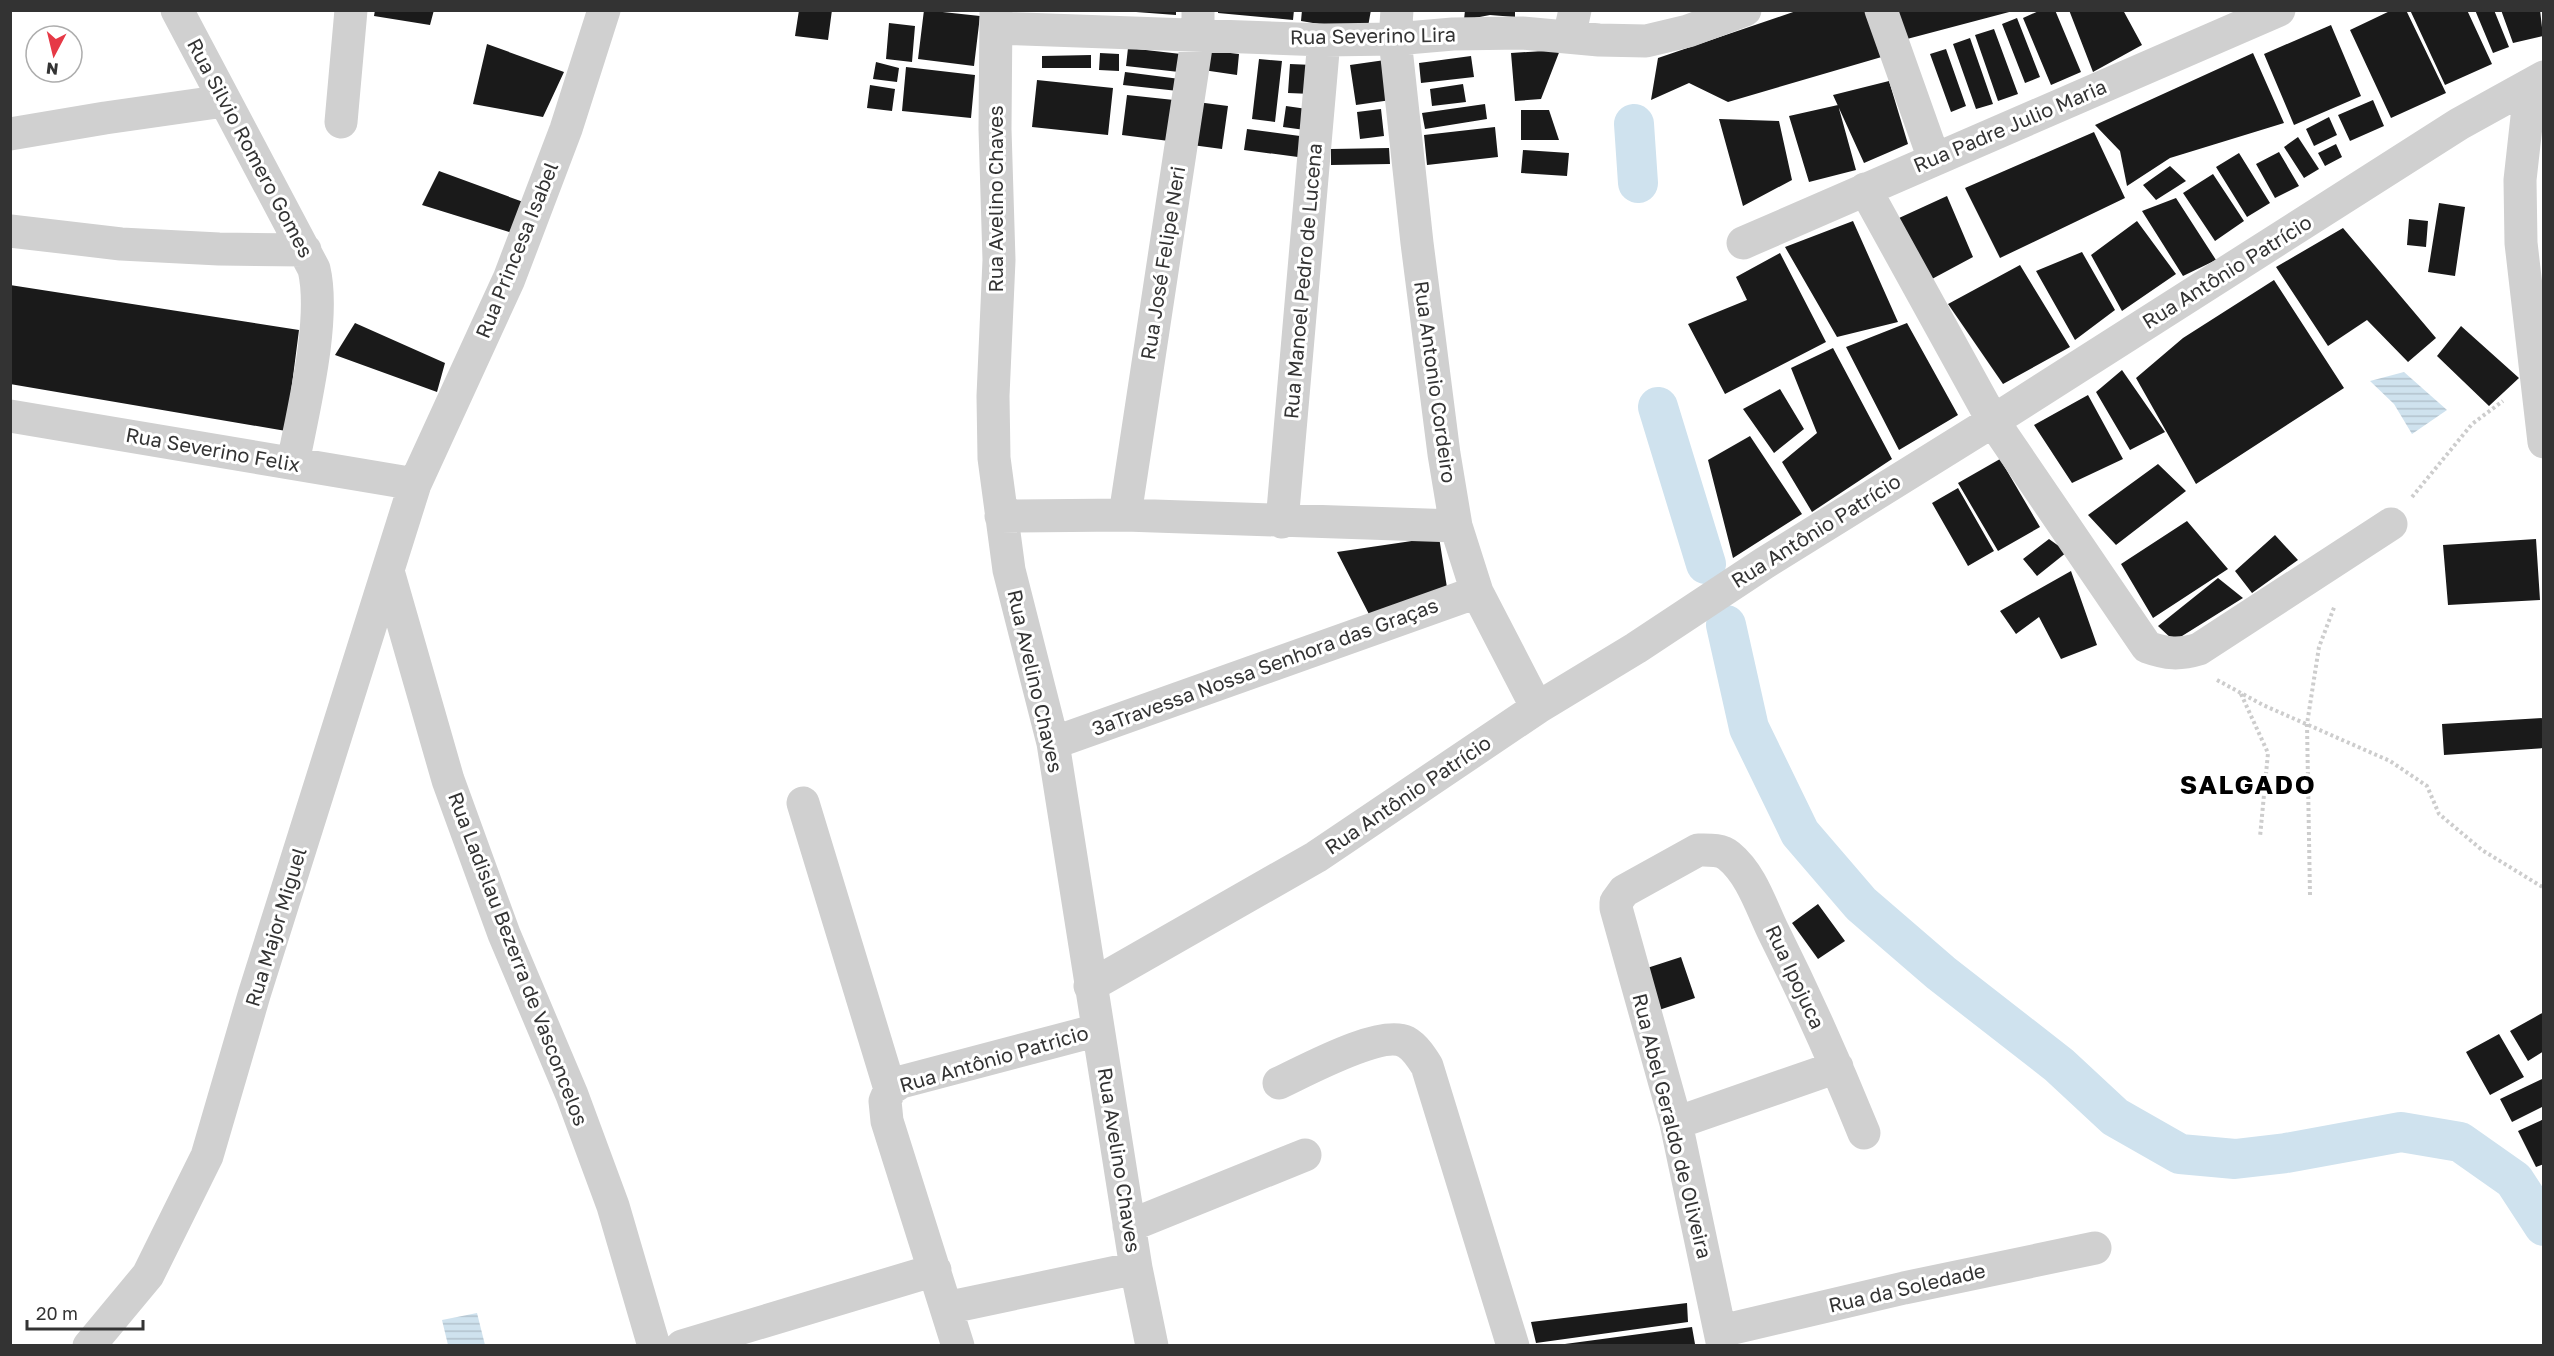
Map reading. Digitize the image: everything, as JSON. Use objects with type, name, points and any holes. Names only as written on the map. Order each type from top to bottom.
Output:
[{"type":"street","name":"Rua Silvio Romero Gomes","points":[[177,10],[314,269],[318,287],[314,346],[293,463]]},
{"type":"street","points":[[341,122],[351,10]]},
{"type":"street","name":"Rua Princesa Isabel","points":[[415,484],[509,279],[566,129],[604,10]]},
{"type":"street","name":"Rua Severino Lira","points":[[997,19],[1198,22],[1324,40],[1396,25],[1453,34],[1522,33],[1572,24],[1646,41],[1688,31],[1745,10]]},
{"type":"street","points":[[1881,10],[1934,159]]},
{"type":"street","name":"Rua Padre Julio Maria","points":[[1743,243],[2279,10]]},
{"type":"street","name":"Rua Avelino Chaves","points":[[997,19],[995,129],[999,260],[993,396],[994,458],[1009,570],[1053,743],[1129,1226],[1152,1346]]},
{"type":"street","name":"Rua José Felipe Neri","points":[[1125,515],[1198,22]]},
{"type":"street","name":"Rua Antonio Cordeiro","points":[[1396,25],[1417,243],[1444,454],[1456,526],[1477,592],[1537,708]]},
{"type":"street","name":"Rua Manoel Pedro de Lucena","points":[[1282,522],[1324,40]]},
{"type":"street","name":"Rua Antônio Patrício","points":[[1090,986],[1316,857],[1537,708],[1636,648],[1763,564],[1993,422],[2459,124],[2544,77]]},
{"type":"street","points":[[2544,84],[2527,117],[2520,180],[2521,243],[2539,377],[2544,442]]},
{"type":"street","points":[[10,134],[224,101]]},
{"type":"street","points":[[1864,189],[1993,422],[2147,647],[2166,654],[2182,654],[2199,649],[2391,524]]},
{"type":"street","points":[[10,231],[121,244],[219,249],[305,250]]},
{"type":"street","name":"Rua Severino Felix","points":[[10,416],[415,484]]},
{"type":"street","name":"Rua Major Miguel","points":[[89,1346],[148,1275],[207,1156],[258,984],[415,484]]},
{"type":"street","points":[[1001,516],[1125,515],[1456,526]]},
{"type":"street","name":"Rua Ladislau Bezerra de Vasconcelos","points":[[388,571],[448,780],[504,934],[572,1095],[613,1206],[654,1346]]},
{"type":"street","name":"3ªTravessa Nossa Senhora das Graças","points":[[1053,743],[1477,592]]},
{"type":"street","points":[[803,803],[890,1089],[885,1101],[887,1121],[958,1346]]},
{"type":"street","name":"Rua Ipojuca","points":[[1616,908],[1616,902],[1624,891],[1698,850],[1712,850],[1727,854],[1744,871],[1838,1067],[1864,1133]]},
{"type":"street","name":"Rua Abel Geraldo de Oliveira","points":[[1616,908],[1676,1123],[1722,1338]]},
{"type":"street","name":"Rua Antônio Patricio","points":[[890,1089],[901,1082],[1098,1030]]},
{"type":"street","points":[[1279,1083],[1374,1041],[1391,1038],[1406,1042],[1417,1052],[1428,1066],[1513,1346]]},
{"type":"street","points":[[1676,1123],[1838,1067]]},
{"type":"street","points":[[1129,1226],[1305,1155]]},
{"type":"street","name":"Rua da Soledade","points":[[1722,1338],[1904,1288],[2094,1248]]},
{"type":"street","points":[[946,1308],[1136,1268]]},
{"type":"street","points":[[682,1346],[935,1270]]},
{"type":"path","points":[[2391,524],[2472,424],[2539,377]]},
{"type":"path","points":[[2310,895],[2307,724],[2319,647],[2338,596]]},
{"type":"path","points":[[2166,654],[2241,693],[2390,761],[2427,786],[2439,814],[2482,850],[2544,888]]},
{"type":"path","points":[[2241,693],[2268,753],[2260,837]]},
{"type":"water","points":[[2404,372],[2447,410],[2412,434],[2394,404],[2370,381]]},
{"type":"water","points":[[477,1313],[485,1345],[448,1345],[442,1320]]},
{"type":"building","points":[[375,10],[434,10],[430,25],[374,16]]},
{"type":"building","points":[[799,10],[832,10],[828,40],[795,36]]},
{"type":"building","points":[[924,10],[980,16],[974,66],[918,59]]},
{"type":"building","points":[[1136,10],[1176,10],[1176,15],[1136,12]]},
{"type":"building","points":[[1218,10],[1294,10],[1293,20],[1218,13]]},
{"type":"building","points":[[1302,10],[1371,10],[1367,32],[1301,21]]},
{"type":"building","points":[[1465,10],[1515,10],[1515,17],[1490,15],[1464,20]]},
{"type":"building","points":[[1799,10],[1868,10],[1885,56],[1728,102],[1689,83],[1651,100],[1658,58]]},
{"type":"building","points":[[1897,10],[2013,10],[2013,11],[1907,39]]},
{"type":"building","points":[[2041,10],[2055,10],[2081,72],[2051,85],[2023,18]]},
{"type":"building","points":[[2069,10],[2123,10],[2142,45],[2093,72]]},
{"type":"building","points":[[2392,10],[2406,10],[2446,93],[2391,118],[2350,30]]},
{"type":"building","points":[[2410,10],[2467,10],[2492,64],[2445,85]]},
{"type":"building","points":[[2475,10],[2494,10],[2509,47],[2493,53]]},
{"type":"building","points":[[2501,10],[2540,10],[2543,36],[2513,43]]},
{"type":"building","points":[[2017,18],[2040,77],[2025,83],[2002,24]]},
{"type":"building","points":[[889,23],[915,26],[912,62],[886,59]]},
{"type":"building","points":[[2331,25],[2361,96],[2294,125],[2264,54]]},
{"type":"building","points":[[1994,29],[2018,94],[1998,101],[1975,35]]},
{"type":"building","points":[[1970,38],[1993,104],[1976,109],[1953,44]]},
{"type":"building","points":[[487,44],[564,72],[543,117],[473,104]]},
{"type":"building","points":[[1128,48],[1181,54],[1179,72],[1126,66]]},
{"type":"building","points":[[1946,49],[1966,106],[1951,112],[1930,54]]},
{"type":"building","points":[[1205,50],[1239,54],[1237,75],[1203,70]]},
{"type":"building","points":[[1560,50],[1541,99],[1515,101],[1511,53]]},
{"type":"building","points":[[1100,53],[1119,54],[1119,71],[1099,70]]},
{"type":"building","points":[[2253,53],[2284,123],[2170,158],[2127,186],[2120,151],[2095,125]]},
{"type":"building","points":[[1091,55],[1091,68],[1042,68],[1042,56]]},
{"type":"building","points":[[1471,56],[1474,77],[1421,83],[1419,63]]},
{"type":"building","points":[[1259,59],[1282,61],[1275,122],[1252,119]]},
{"type":"building","points":[[1385,60],[1391,100],[1356,105],[1350,65]]},
{"type":"building","points":[[876,62],[899,68],[897,82],[873,79]]},
{"type":"building","points":[[1290,64],[1313,65],[1312,94],[1288,93]]},
{"type":"building","points":[[906,67],[975,75],[971,118],[902,111]]},
{"type":"building","points":[[1125,72],[1180,79],[1178,91],[1123,85]]},
{"type":"building","points":[[1037,80],[1113,88],[1108,135],[1032,127]]},
{"type":"building","points":[[1889,81],[1908,144],[1864,163],[1833,95]]},
{"type":"building","points":[[1463,84],[1466,102],[1432,106],[1430,89]]},
{"type":"building","points":[[870,85],[895,89],[892,111],[867,108]]},
{"type":"building","points":[[1127,95],[1174,100],[1169,141],[1122,135]]},
{"type":"building","points":[[2373,100],[2384,126],[2350,141],[2338,115]]},
{"type":"building","points":[[1197,102],[1228,106],[1222,149],[1192,145]]},
{"type":"building","points":[[1485,104],[1487,119],[1425,129],[1422,113]]},
{"type":"building","points":[[1838,105],[1856,170],[1809,182],[1789,116]]},
{"type":"building","points":[[1286,106],[1307,109],[1305,130],[1283,127]]},
{"type":"building","points":[[1381,109],[1384,136],[1360,139],[1357,112]]},
{"type":"building","points":[[1521,110],[1549,110],[1559,140],[1521,140]]},
{"type":"building","points":[[2329,117],[2337,135],[2314,146],[2306,129]]},
{"type":"building","points":[[1719,119],[1779,121],[1792,180],[1743,206]]},
{"type":"building","points":[[1495,127],[1498,157],[1427,165],[1424,135]]},
{"type":"building","points":[[1247,129],[1300,136],[1298,157],[1244,150]]},
{"type":"building","points":[[2094,132],[2125,198],[2000,258],[1965,188]]},
{"type":"building","points":[[2298,137],[2319,169],[2304,178],[2284,147]]},
{"type":"building","points":[[2336,144],[2342,157],[2325,166],[2318,153]]},
{"type":"building","points":[[1389,148],[1390,164],[1331,165],[1331,149]]},
{"type":"building","points":[[1523,150],[1569,153],[1567,176],[1521,173]]},
{"type":"building","points":[[2279,152],[2299,186],[2275,198],[2256,164]]},
{"type":"building","points":[[2239,153],[2270,203],[2247,217],[2216,167]]},
{"type":"building","points":[[2170,166],[2186,181],[2156,200],[2143,185]]},
{"type":"building","points":[[439,171],[526,203],[516,234],[422,205]]},
{"type":"building","points":[[2213,174],[2244,221],[2215,241],[2183,193]]},
{"type":"building","points":[[1947,196],[1973,257],[1932,279],[1899,218]]},
{"type":"building","points":[[2176,198],[2216,260],[2183,276],[2142,211]]},
{"type":"building","points":[[2439,203],[2465,207],[2455,276],[2428,272]]},
{"type":"building","points":[[2409,219],[2428,221],[2426,247],[2407,245]]},
{"type":"building","points":[[1853,221],[1898,322],[1837,337],[1785,247]]},
{"type":"building","points":[[2137,221],[2176,274],[2122,311],[2091,255]]},
{"type":"building","points":[[2343,228],[2436,338],[2408,362],[2367,320],[2328,346],[2276,267]]},
{"type":"building","points":[[2082,252],[2115,310],[2075,340],[2036,271]]},
{"type":"building","points":[[1780,253],[1826,342],[1725,394],[1688,324],[1747,300],[1736,277]]},
{"type":"building","points":[[2020,265],[2070,347],[2003,384],[1948,304]]},
{"type":"building","points":[[2274,280],[2344,388],[2196,484],[2136,378],[2183,338]]},
{"type":"building","points":[[10,285],[299,330],[286,431],[10,384]]},
{"type":"building","points":[[355,323],[445,363],[437,392],[335,355]]},
{"type":"building","points":[[1907,323],[1958,415],[1899,450],[1846,347]]},
{"type":"building","points":[[2461,326],[2519,378],[2489,406],[2437,356]]},
{"type":"building","points":[[1833,348],[1892,459],[1812,512],[1782,462],[1817,433],[1791,368]]},
{"type":"building","points":[[2122,370],[2165,432],[2130,450],[2096,392]]},
{"type":"building","points":[[1780,389],[1804,429],[1774,453],[1743,409]]},
{"type":"building","points":[[2088,395],[2123,459],[2072,483],[2034,425]]},
{"type":"building","points":[[1750,436],[1802,514],[1733,558],[1708,460]]},
{"type":"building","points":[[2000,459],[2040,527],[1998,551],[1958,483]]},
{"type":"building","points":[[2158,464],[2186,491],[2116,545],[2088,515]]},
{"type":"building","points":[[1958,488],[1994,551],[1968,566],[1932,503]]},
{"type":"building","points":[[2187,521],[2228,569],[2153,618],[2121,564]]},
{"type":"building","points":[[2275,535],[2298,560],[2252,593],[2235,571]]},
{"type":"building","points":[[1439,537],[1448,594],[1373,622],[1337,552]]},
{"type":"building","points":[[2049,539],[2067,552],[2037,576],[2023,559]]},
{"type":"building","points":[[2536,539],[2540,600],[2448,605],[2443,545]]},
{"type":"building","points":[[2071,571],[2097,645],[2061,659],[2039,617],[2016,634],[2000,611]]},
{"type":"building","points":[[2218,578],[2243,598],[2174,641],[2158,626]]},
{"type":"building","points":[[2544,718],[2544,748],[2444,755],[2442,724]]},
{"type":"building","points":[[1818,904],[1845,941],[1818,959],[1792,923]]},
{"type":"building","points":[[1681,957],[1695,998],[1659,1010],[1644,969]]},
{"type":"building","points":[[2544,1012],[2544,1051],[2528,1061],[2510,1031]]},
{"type":"building","points":[[2499,1034],[2524,1077],[2490,1095],[2466,1052]]},
{"type":"building","points":[[2544,1078],[2544,1106],[2512,1122],[2500,1099]]},
{"type":"building","points":[[2544,1119],[2544,1164],[2536,1167],[2518,1131]]},
{"type":"building","points":[[1687,1303],[1688,1322],[1536,1343],[1531,1322]]},
{"type":"building","points":[[1692,1327],[1695,1344],[1682,1346],[1550,1346]]},
{"type":"waterway","points":[[1634,124],[1638,183]]},
{"type":"waterway","points":[[1658,407],[1706,564]]},
{"type":"waterway","points":[[1726,625],[1749,728],[1800,833],[1861,904],[1941,973],[2059,1065],[2115,1117],[2180,1154],[2235,1159],[2286,1153],[2401,1132],[2460,1142],[2514,1180],[2544,1226]]},
{"type":"district","name":"SALGADO","points":[[2248,785]]}]
